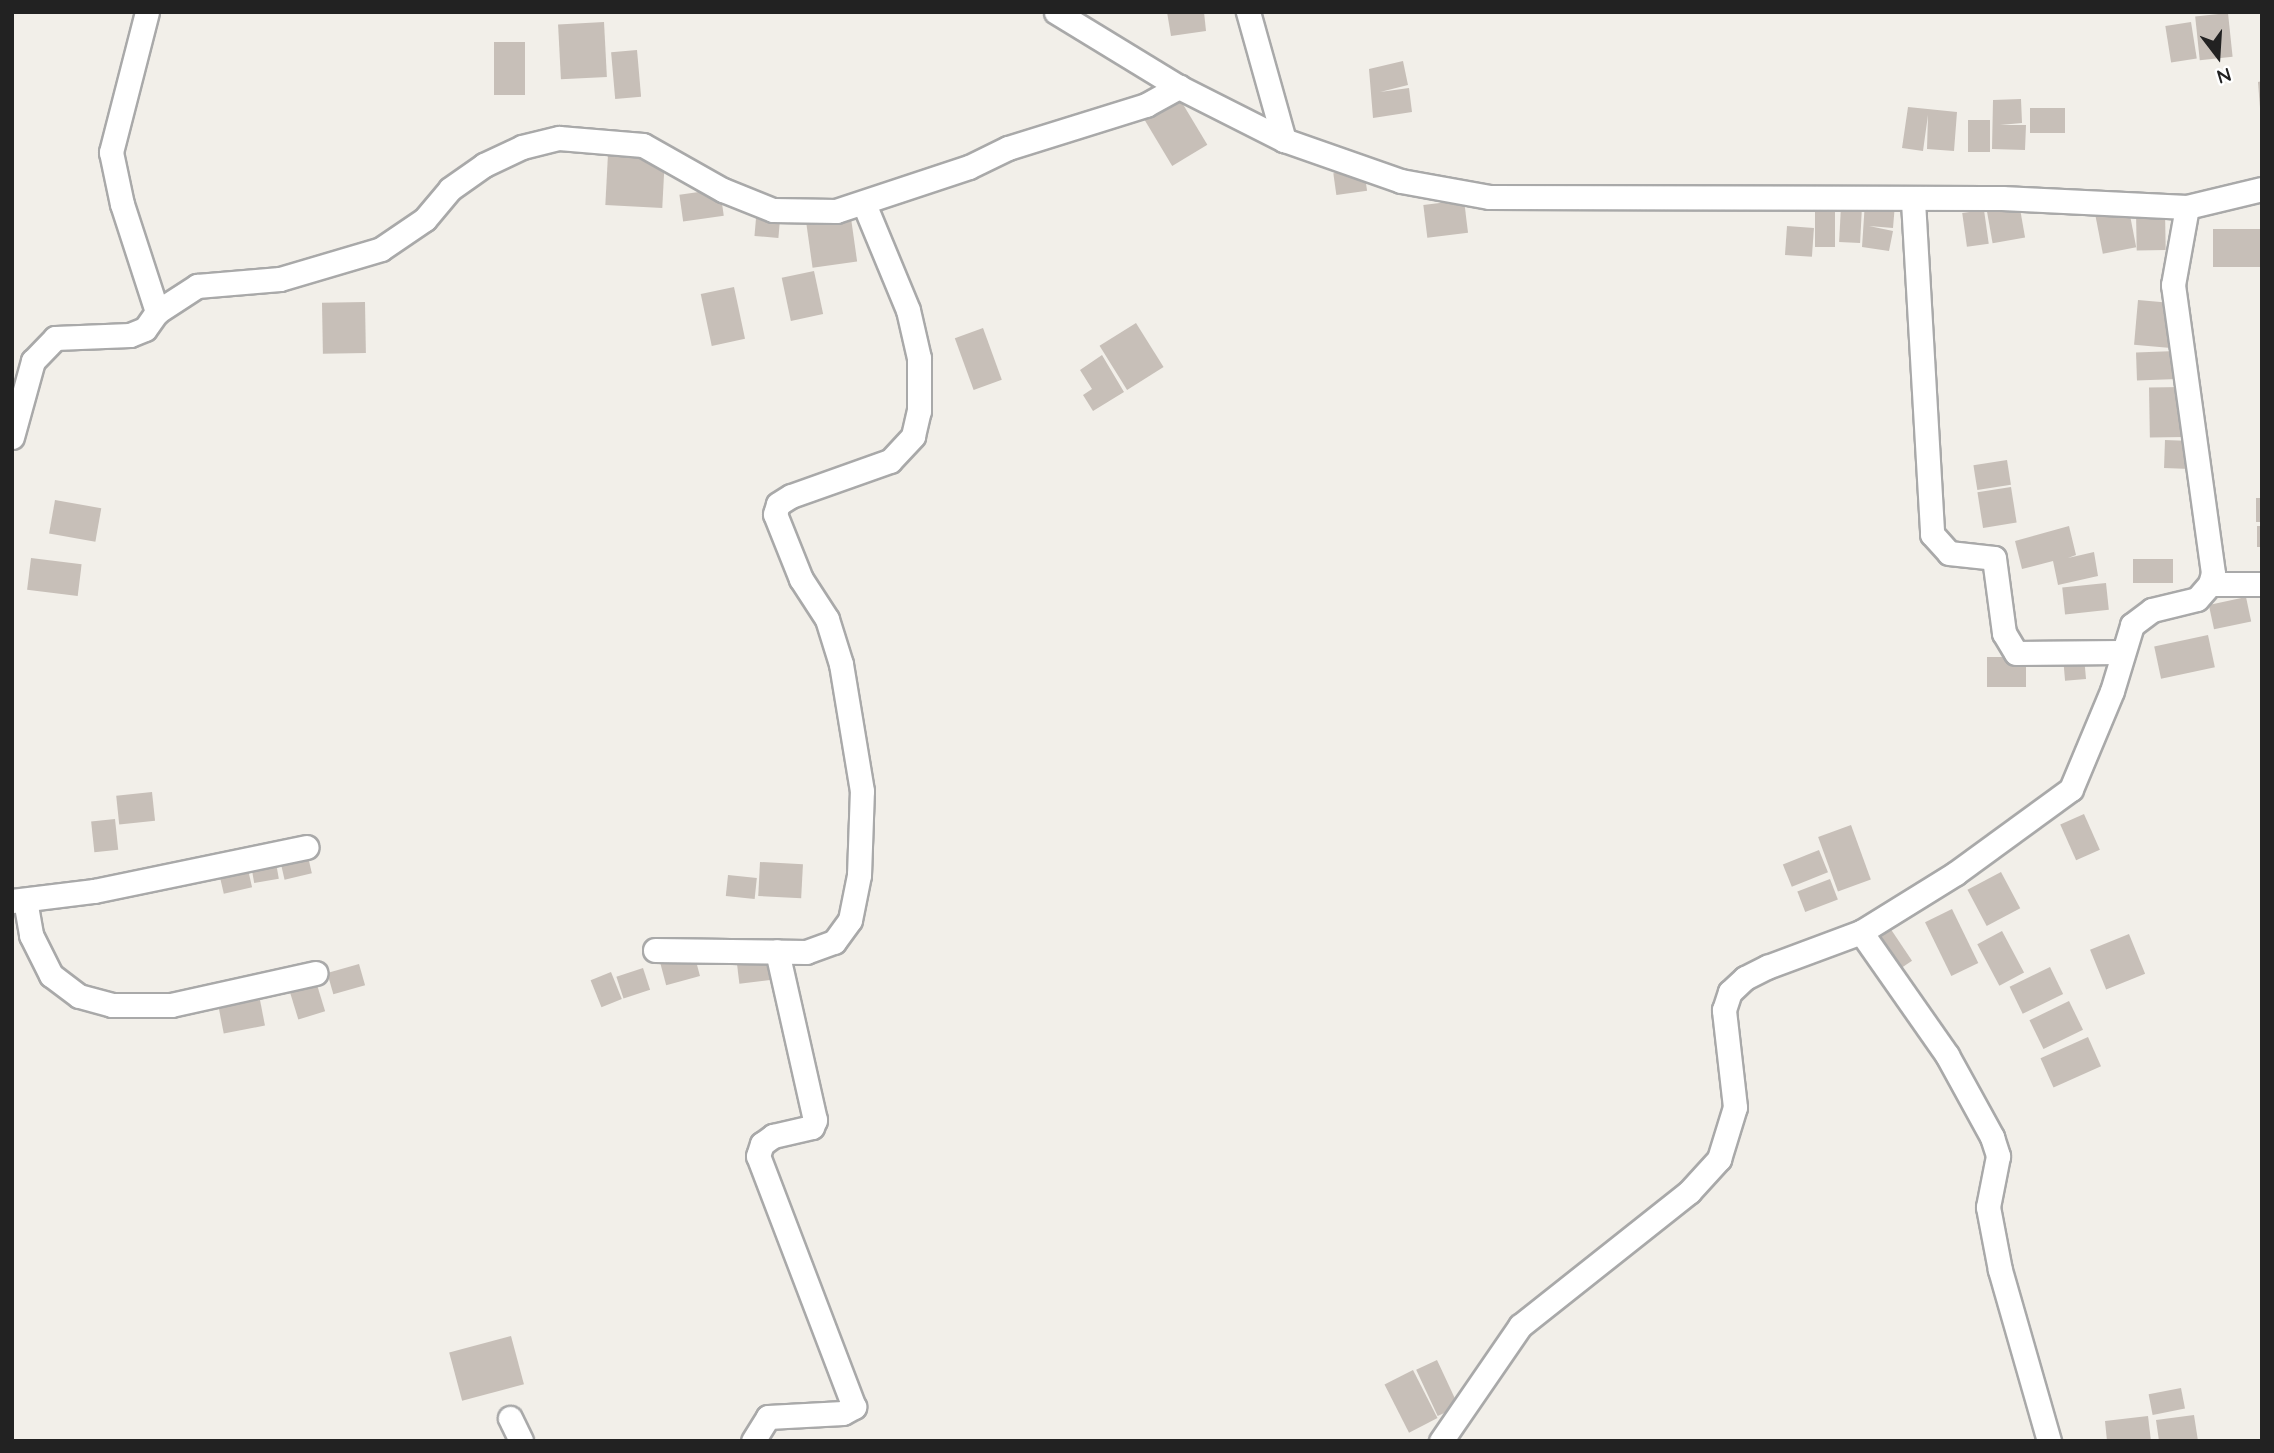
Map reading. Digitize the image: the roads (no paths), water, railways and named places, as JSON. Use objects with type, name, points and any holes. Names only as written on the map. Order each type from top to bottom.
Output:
[{"type":"street","points":[[147,12],[111,152],[122,204],[157,312]]},
{"type":"street","points":[[1056,12],[1179,86],[1284,140],[1401,181],[1510,199],[2015,199],[2187,206],[2262,189]]},
{"type":"street","points":[[1248,12],[1284,140]]},
{"type":"street","points":[[12,437],[18,385],[33,361],[55,338],[130,335],[145,329],[157,312],[197,286],[280,279],[381,248],[425,219],[450,189],[484,165],[523,147],[559,138],[643,145],[743,200],[773,210],[836,211],[864,204],[1008,148],[1146,105],[1179,86]]},
{"type":"street","points":[[1913,201],[1932,534],[1949,553],[1994,558],[2004,633],[2016,653],[2120,652]]},
{"type":"street","points":[[655,950],[806,952],[834,943],[845,933],[859,875],[862,791],[841,663],[827,619],[800,579],[776,524],[776,508],[791,496],[890,461],[912,436],[919,411],[919,358],[908,310],[864,204]]},
{"type":"street","points":[[1441,1441],[1520,1326],[1689,1192],[1719,1159],[1735,1107],[1724,1010],[1730,992],[1745,978],[1767,967],[1861,932],[1956,873],[2071,789],[2112,691],[2120,652],[2132,625],[2152,610],[2197,599],[2210,584],[2213,573],[2173,285],[2187,206]]},
{"type":"street","points":[[2210,584],[2262,584]]},
{"type":"street","points":[[306,847],[94,891],[19,900],[51,975],[79,996],[113,1005],[171,1005],[315,973]]},
{"type":"street","points":[[1861,932],[1947,1055],[1992,1137],[1998,1156],[1988,1207],[2049,1441]]},
{"type":"street","points":[[753,1441],[768,1417],[843,1413],[854,1407],[758,1156],[762,1144],[773,1136],[812,1127],[815,1120],[777,951]]},
{"type":"street","points":[[510,1418],[521,1441]]}]
